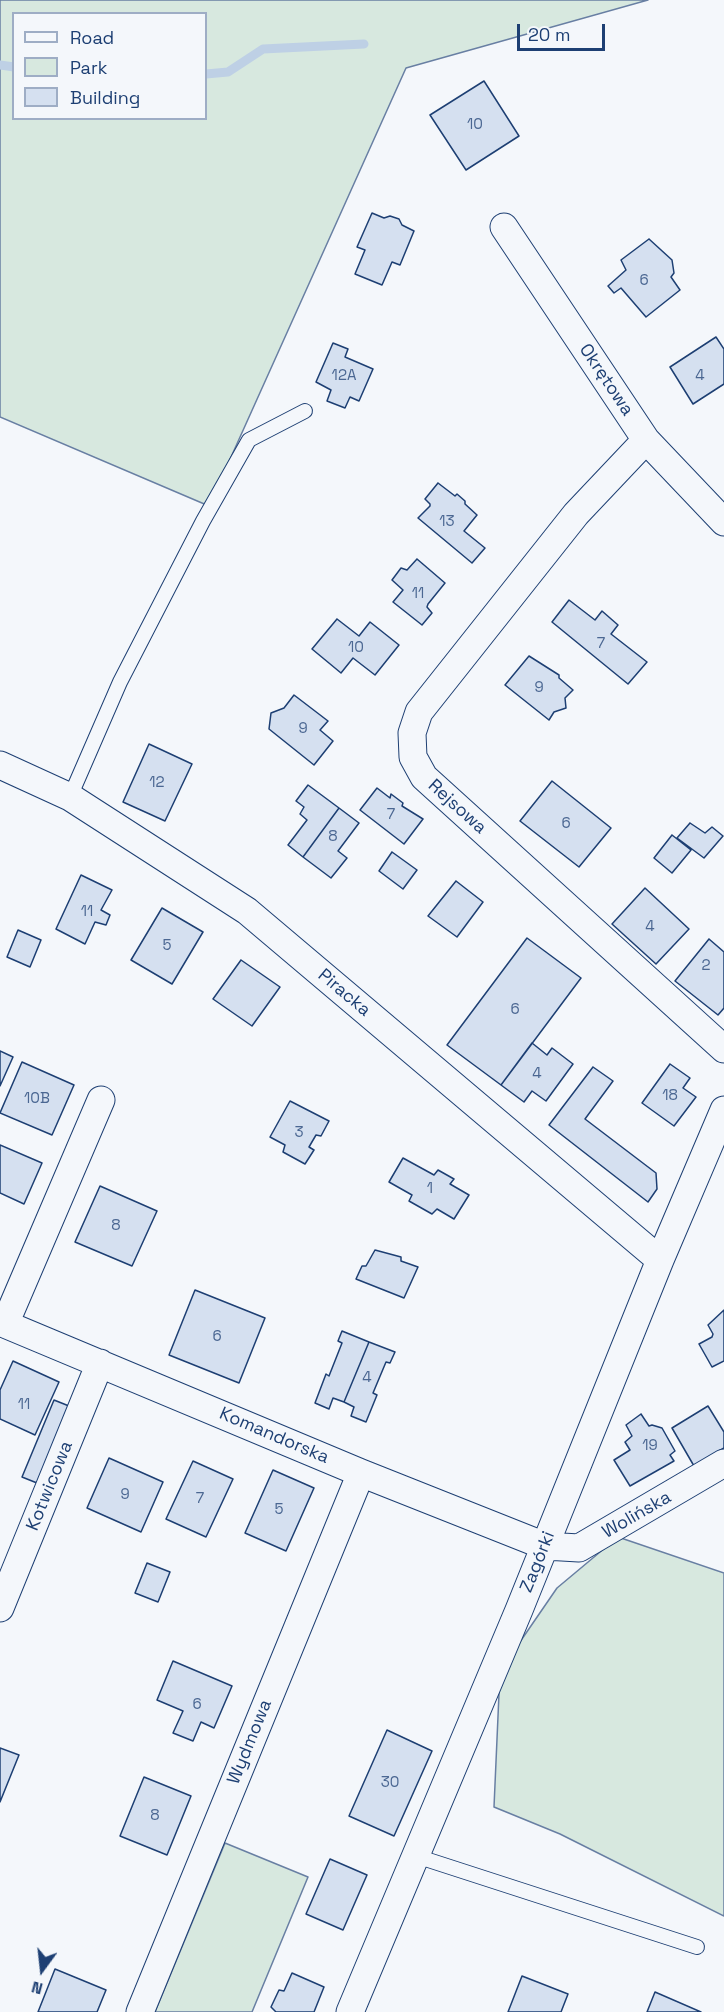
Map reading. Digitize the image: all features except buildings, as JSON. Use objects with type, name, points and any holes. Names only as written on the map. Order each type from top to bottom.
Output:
[{"type":"street","name":"Okrętowa","points":[[504,227],[646,440],[724,522]]},
{"type":"street","name":"Rejsowa","points":[[646,440],[576,514],[419,712],[412,733],[413,757],[424,777],[724,1049]]},
{"type":"street","name":"Piracka","points":[[0,765],[70,797],[247,911],[660,1260]]},
{"type":"street","name":"Komandorska","points":[[101,1100],[2,1323],[361,1473],[545,1546]]},
{"type":"street","name":"Zagórki","points":[[350,2012],[724,1110]]},
{"type":"street","name":"Kotwicowa","points":[[0,1608],[100,1363]]},
{"type":"street","name":"Wolińska","points":[[545,1546],[579,1548],[724,1463]]},
{"type":"street","name":"Wydmowa","points":[[140,2012],[361,1473]]},
{"type":"lane","points":[[70,797],[120,682],[203,521],[249,440],[305,411]]},
{"type":"lane","points":[[416,1856],[697,1947]]},
{"type":"green space","points":[[0,0],[648,0],[406,68],[209,506],[0,417]]},
{"type":"green space","points":[[618,1537],[724,1573],[724,1916],[560,1834],[494,1807],[500,1671],[557,1588]]},
{"type":"green space","points":[[225,1843],[308,1877],[252,2012],[155,2012]]},
{"type":"waterway","points":[[207,74],[228,72],[263,49],[364,44]]},
{"type":"waterway","points":[[0,65],[12,67]]}]
